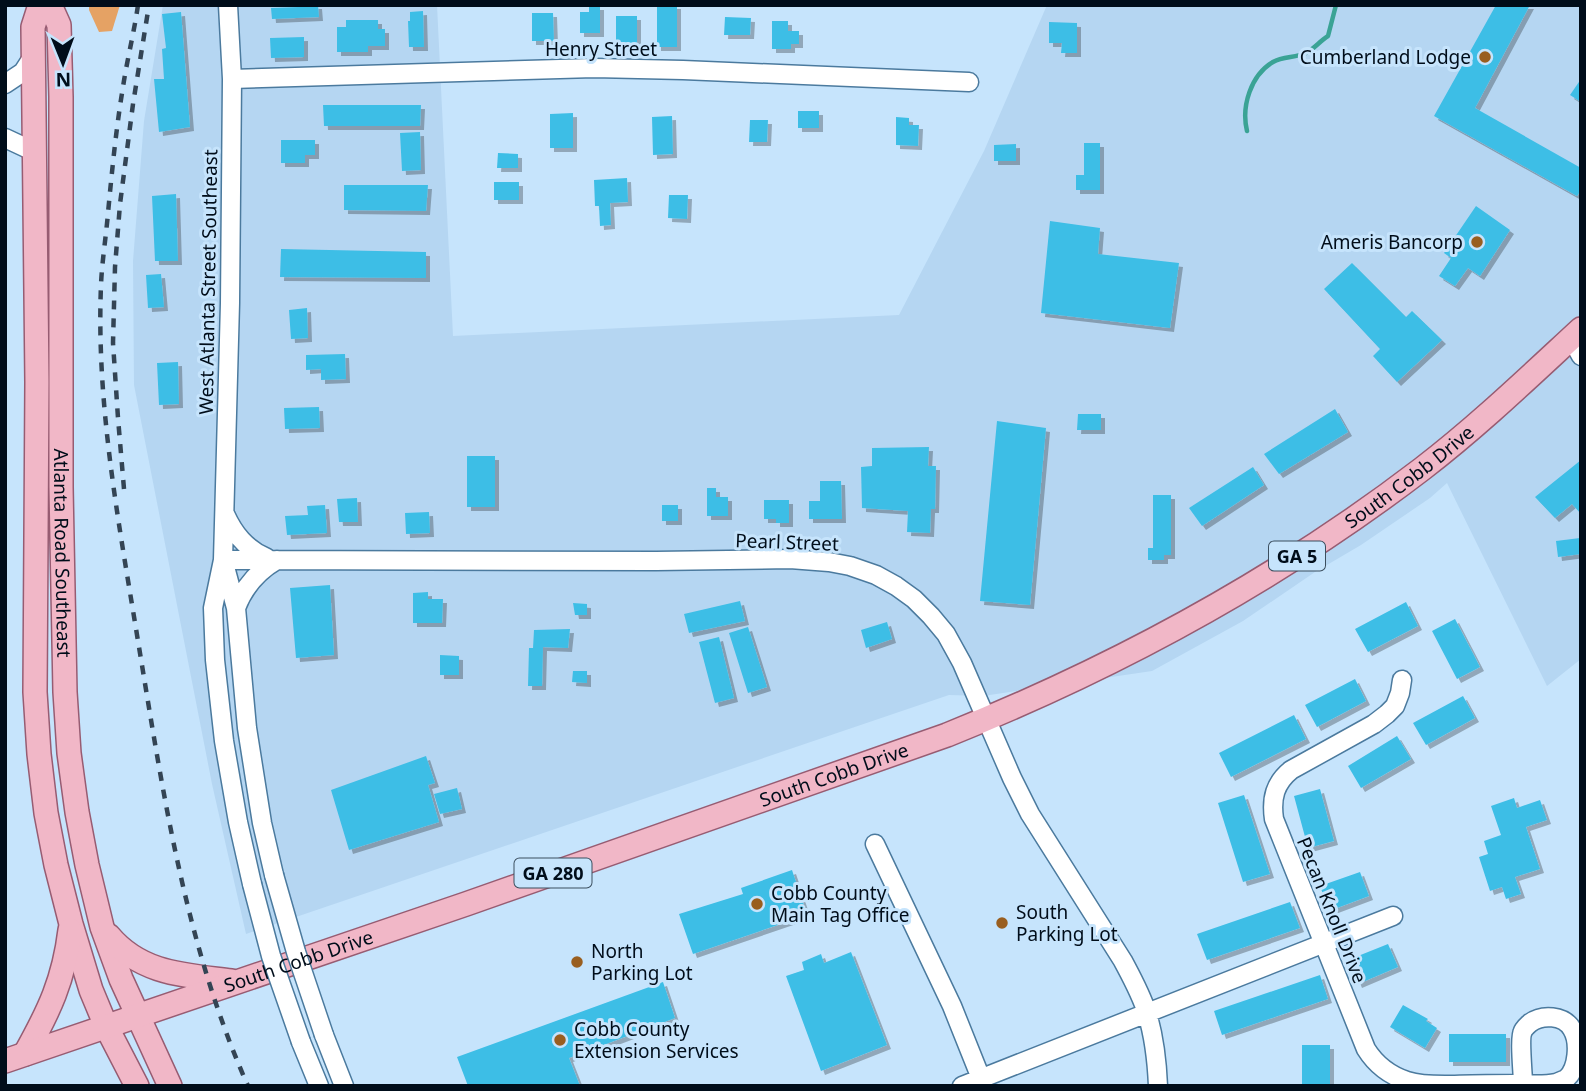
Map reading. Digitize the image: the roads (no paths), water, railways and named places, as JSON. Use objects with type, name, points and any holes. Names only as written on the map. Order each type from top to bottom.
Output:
[{"type":"main road","name":"Atlanta Road Southeast","points":[[40,5],[33,27],[37,733],[46,813],[71,924],[89,984],[106,1026],[137,1086]]},
{"type":"main road","name":"Atlanta Road Southeast","points":[[50,5],[59,25],[61,97],[61,487],[65,692],[69,753],[76,813],[102,927],[121,979],[170,1086]]},
{"type":"main road","name":"South Cobb Drive","points":[[15,1057],[467,904],[902,751],[986,719],[1094,671],[1215,607],[1374,505],[1577,341]]},
{"type":"main road","points":[[15,1057],[43,1023],[61,979],[71,924]]},
{"type":"main road","points":[[102,927],[120,948],[138,961],[176,973],[234,982]]},
{"type":"street","name":"West Atlanta Street Southeast","points":[[228,5],[232,79],[230,303],[223,560],[213,608],[215,660],[230,781],[252,884],[271,956],[319,1086]]},
{"type":"street","points":[[5,84],[23,72],[34,55]]},
{"type":"street","name":"Henry Street","points":[[232,79],[594,68],[970,82]]},
{"type":"street","points":[[5,138],[35,152]]},
{"type":"street","points":[[225,512],[242,542],[255,553],[274,560],[253,579],[236,608]]},
{"type":"street","name":"Pearl Street","points":[[223,560],[790,559],[850,566],[876,575],[896,586],[932,616],[947,635],[1030,814],[1123,961],[1147,1013],[1154,1045],[1158,1086]]},
{"type":"street","name":"West Atlanta Street Southeast","points":[[223,560],[236,608],[247,729],[274,876],[296,952],[344,1086]]},
{"type":"street","name":"Pecan Knoll Drive","points":[[1402,680],[1395,706],[1387,714],[1283,776],[1273,796],[1273,819],[1366,1049],[1374,1061],[1384,1070],[1409,1082],[1427,1085],[1523,1084]]},
{"type":"street","points":[[875,844],[952,1006],[983,1082]]},
{"type":"street","points":[[962,1086],[983,1082],[1147,1013],[1393,916]]},
{"type":"waterway","points":[[1247,131],[1247,102],[1259,75],[1273,62],[1306,53],[1328,36],[1336,5]]},
{"type":"railway","points":[[138,5],[118,118],[102,276],[100,330],[110,464],[157,754],[179,867],[208,978],[226,1033],[248,1086]]},
{"type":"railway","points":[[124,489],[113,343],[115,267],[120,204],[149,5]]},
{"type":"place","name":"Cumberland Lodge","points":[[1485,57]]},
{"type":"place","name":"Ameris Bancorp","points":[[1477,242]]},
{"type":"place","name":"Cobb County Main Tag Office","points":[[757,904]]},
{"type":"place","name":"South Parking Lot","points":[[1002,923]]},
{"type":"place","name":"North Parking Lot","points":[[577,962]]},
{"type":"place","name":"Cobb County Extension Services","points":[[560,1040]]}]
